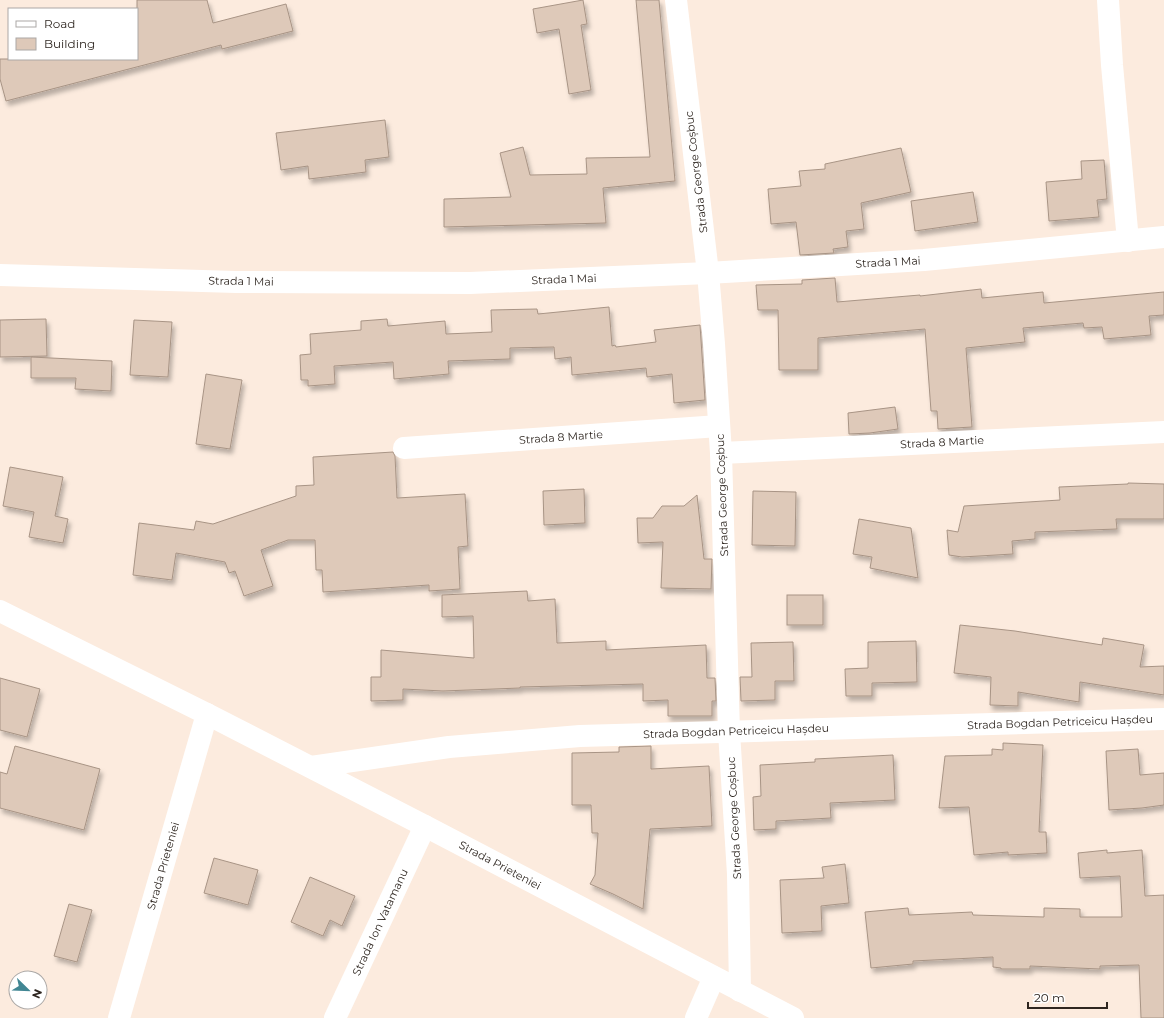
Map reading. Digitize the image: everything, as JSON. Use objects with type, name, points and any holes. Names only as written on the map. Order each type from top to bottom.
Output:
[{"type":"street","name":"Strada George Coșbuc","points":[[676,0],[708,273],[721,453],[729,732],[738,874],[740,991]]},
{"type":"street","points":[[1108,0],[1112,65],[1128,241]]},
{"type":"street","name":"Strada 1 Mai","points":[[0,275],[236,282],[470,283],[708,273],[924,260],[1164,237]]},
{"type":"street","name":"Strada 8 Martie","points":[[404,448],[719,426]]},
{"type":"street","name":"Strada 8 Martie","points":[[721,453],[1164,432]]},
{"type":"street","name":"Strada Prieteniei","points":[[0,611],[311,767],[794,1018]]},
{"type":"street","name":"Strada Prieteniei","points":[[118,1018],[206,714]]},
{"type":"street","name":"Strada Bogdan Petriceicu Hașdeu","points":[[311,767],[449,747],[580,736],[1164,719]]},
{"type":"street","name":"Strada Ion Vatamanu","points":[[335,1018],[425,826]]},
{"type":"street","points":[[696,1018],[714,977]]},
{"type":"building","points":[[137,0],[207,0],[213,23],[286,4],[293,31],[222,49],[221,45],[6,101],[0,79],[0,59],[138,60]]},
{"type":"building","points":[[583,0],[587,24],[581,25],[591,90],[569,94],[559,29],[537,33],[533,9]]},
{"type":"building","points":[[636,0],[659,0],[675,181],[603,188],[606,223],[444,227],[444,199],[511,197],[500,153],[523,147],[530,175],[587,174],[586,158],[650,157]]},
{"type":"building","points":[[385,120],[389,157],[365,160],[366,172],[309,179],[308,166],[281,170],[276,133]]},
{"type":"building","points":[[901,148],[911,192],[861,203],[864,229],[846,231],[848,247],[833,249],[834,253],[800,255],[796,222],[771,224],[768,189],[801,186],[799,171],[825,169],[825,164]]},
{"type":"building","points":[[1104,160],[1107,199],[1097,200],[1099,217],[1049,221],[1046,182],[1082,179],[1081,161]]},
{"type":"building","points":[[973,192],[978,222],[915,231],[911,201]]},
{"type":"building","points":[[835,278],[837,302],[920,296],[981,289],[982,298],[1043,292],[1044,303],[1164,292],[1164,315],[1149,316],[1151,335],[1104,339],[1102,327],[1084,328],[1083,323],[1023,328],[1025,342],[966,348],[972,427],[938,429],[937,411],[931,411],[925,329],[818,338],[818,370],[779,370],[778,310],[758,310],[756,285],[802,284],[802,280]]},
{"type":"building","points":[[609,307],[612,346],[615,345],[616,347],[656,342],[654,330],[700,325],[705,400],[674,403],[672,374],[647,377],[646,368],[572,375],[571,357],[555,359],[554,347],[510,348],[510,359],[448,361],[449,374],[394,379],[393,362],[334,366],[335,384],[308,386],[308,380],[301,380],[300,355],[311,354],[310,334],[361,330],[361,321],[387,319],[388,326],[445,321],[446,334],[492,332],[491,310],[537,309],[538,314]]},
{"type":"building","points":[[46,319],[47,356],[0,357],[0,320]]},
{"type":"building","points":[[134,320],[172,322],[168,377],[130,375]]},
{"type":"building","points":[[31,357],[112,361],[111,391],[75,389],[76,378],[31,378]]},
{"type":"building","points":[[206,374],[242,380],[230,449],[196,444]]},
{"type":"building","points":[[895,407],[898,429],[849,434],[848,413]]},
{"type":"building","points":[[393,452],[395,456],[397,498],[465,494],[468,546],[458,547],[460,589],[429,591],[429,585],[323,592],[322,570],[316,570],[315,540],[288,540],[261,550],[273,586],[244,596],[235,571],[229,573],[225,562],[176,553],[172,580],[133,575],[139,523],[194,530],[196,521],[213,524],[296,496],[296,486],[314,485],[313,457]]},
{"type":"building","points":[[10,467],[63,477],[55,516],[68,519],[63,543],[29,537],[34,512],[3,506]]},
{"type":"building","points":[[1128,483],[1164,484],[1164,519],[1116,519],[1117,529],[1035,532],[1035,539],[1012,541],[1013,554],[962,557],[949,555],[947,530],[958,532],[964,506],[1060,500],[1059,487]]},
{"type":"building","points":[[584,489],[585,523],[544,525],[543,491]]},
{"type":"building","points":[[753,491],[796,492],[795,546],[752,545]]},
{"type":"building","points":[[697,495],[704,559],[712,559],[711,589],[661,588],[663,542],[638,543],[637,518],[653,518],[662,506],[684,506]]},
{"type":"building","points":[[859,519],[911,528],[918,578],[870,568],[872,557],[853,554]]},
{"type":"building","points":[[527,591],[528,601],[555,599],[557,643],[606,641],[606,650],[706,645],[707,678],[715,678],[716,701],[712,701],[712,716],[668,716],[668,700],[643,701],[643,684],[520,687],[443,691],[403,689],[403,700],[371,701],[371,677],[381,677],[381,650],[474,658],[473,616],[442,617],[442,595]]},
{"type":"building","points":[[787,595],[823,595],[823,625],[787,625]]},
{"type":"building","points":[[960,625],[1015,631],[1102,645],[1103,638],[1144,645],[1140,667],[1164,666],[1164,695],[1080,682],[1079,702],[1018,692],[1018,706],[990,705],[991,677],[954,673]]},
{"type":"building","points":[[916,641],[917,682],[872,683],[872,696],[846,696],[845,669],[868,668],[868,642]]},
{"type":"building","points":[[793,642],[794,681],[775,681],[775,700],[741,701],[740,677],[752,677],[751,643]]},
{"type":"building","points":[[0,678],[40,689],[27,737],[0,730]]},
{"type":"building","points":[[1003,743],[1043,745],[1039,832],[1046,832],[1047,853],[1008,855],[1008,852],[974,855],[969,807],[939,808],[945,756],[992,755],[992,749],[1003,750]]},
{"type":"building","points":[[15,746],[100,769],[84,830],[0,808],[0,772],[7,774]]},
{"type":"building","points":[[651,746],[651,769],[709,766],[712,826],[650,829],[643,909],[590,884],[595,875],[598,833],[592,833],[591,805],[572,805],[572,753],[619,752],[619,747]]},
{"type":"building","points":[[1138,749],[1140,775],[1164,773],[1164,805],[1109,810],[1106,751]]},
{"type":"building","points":[[893,755],[895,800],[830,803],[831,818],[776,821],[776,829],[754,830],[753,797],[761,796],[760,765],[815,762],[815,759]]},
{"type":"building","points":[[1107,850],[1107,853],[1142,850],[1145,896],[1164,895],[1164,1018],[1141,1018],[1139,965],[1100,966],[1100,969],[1030,966],[1030,969],[1001,969],[993,967],[993,957],[913,961],[913,964],[871,968],[865,912],[908,908],[909,915],[972,912],[973,915],[1044,917],[1044,908],[1080,909],[1080,917],[1122,917],[1120,876],[1080,878],[1078,853]]},
{"type":"building","points":[[214,858],[258,870],[248,905],[204,893]]},
{"type":"building","points":[[845,864],[849,903],[821,906],[822,931],[782,933],[780,880],[824,878],[822,867]]},
{"type":"building","points":[[310,877],[355,896],[342,926],[330,920],[323,936],[291,922]]},
{"type":"building","points":[[69,904],[92,910],[77,962],[54,956]]}]
